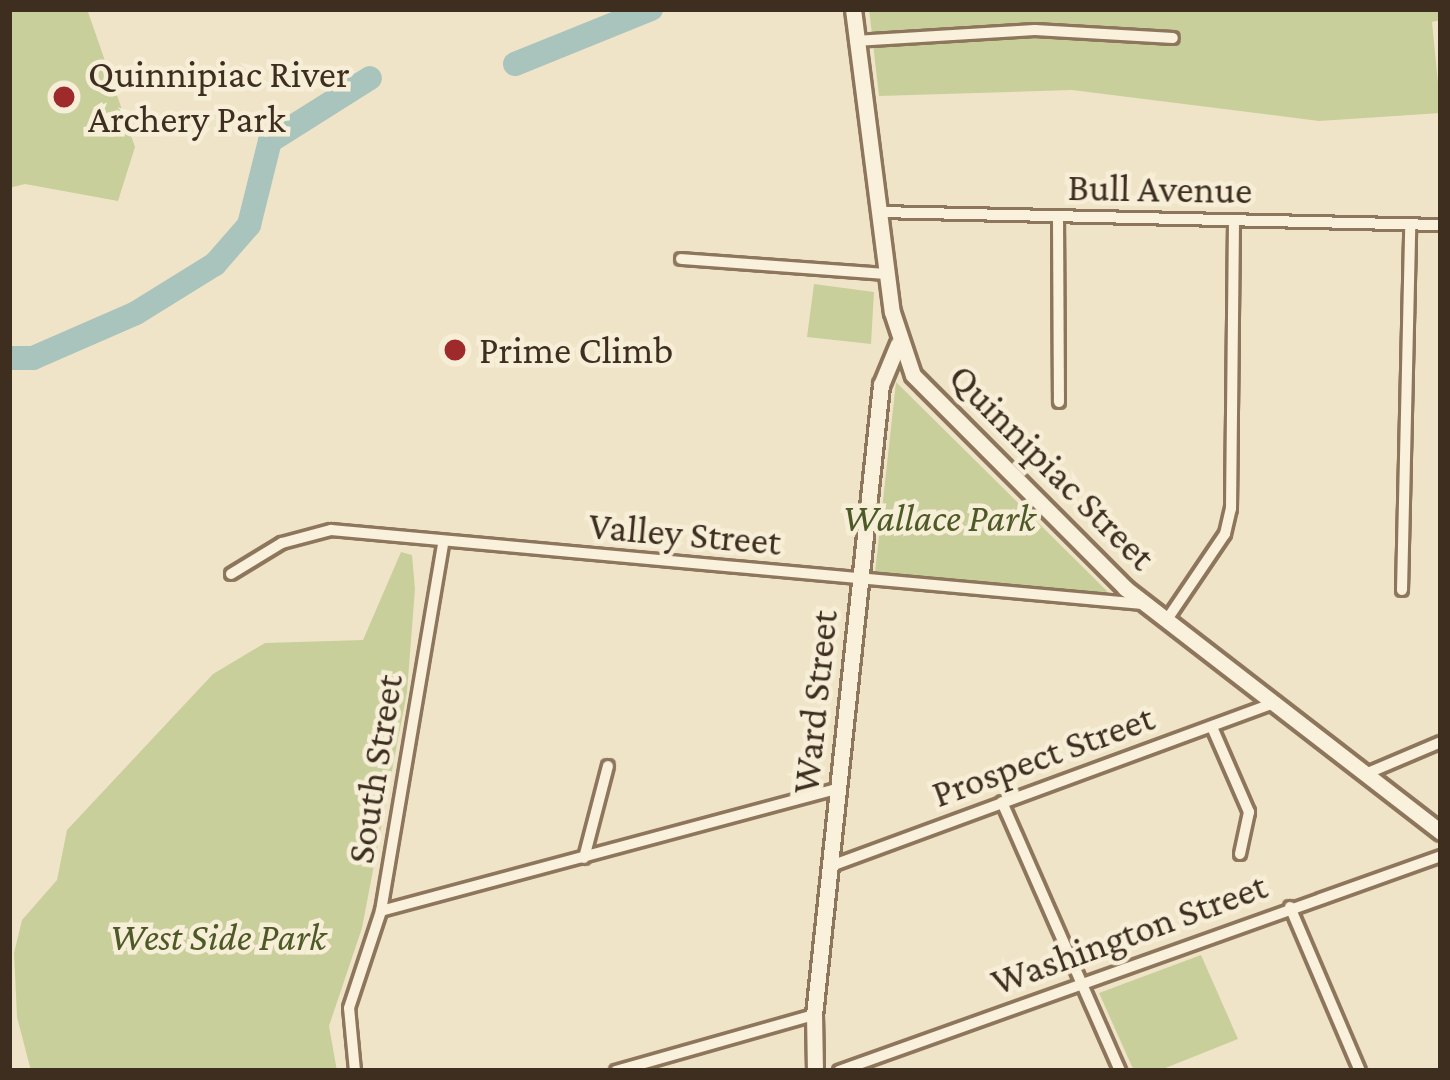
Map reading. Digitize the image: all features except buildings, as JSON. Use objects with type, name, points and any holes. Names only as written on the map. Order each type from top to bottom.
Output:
[{"type":"main road","name":"Quinnipiac Street","points":[[853,9],[898,344],[915,379],[1143,604],[1441,832]]},
{"type":"main road","name":"Ward Street","points":[[815,1071],[814,1015],[881,386],[898,344]]},
{"type":"street","points":[[855,41],[1035,30],[1173,38]]},
{"type":"street","name":"Bull Avenue","points":[[879,212],[1441,225]]},
{"type":"street","points":[[1058,217],[1059,402]]},
{"type":"street","points":[[1166,621],[1225,534],[1231,509],[1234,220]]},
{"type":"street","points":[[1402,590],[1411,224]]},
{"type":"street","points":[[681,259],[887,274]]},
{"type":"street","name":"Valley Street","points":[[231,574],[282,543],[331,530],[1143,604]]},
{"type":"street","name":"South Street","points":[[355,1071],[350,1008],[381,911],[442,543]]},
{"type":"street","name":"Prospect Street","points":[[830,866],[1276,702]]},
{"type":"street","points":[[1212,727],[1249,812],[1240,854]]},
{"type":"street","points":[[1368,773],[1441,742]]},
{"type":"street","points":[[584,858],[608,766]]},
{"type":"street","points":[[381,911],[840,788]]},
{"type":"street","points":[[1002,802],[1120,1071]]},
{"type":"street","name":"Washington Street","points":[[838,1071],[1441,856]]},
{"type":"street","points":[[1290,907],[1360,1071]]},
{"type":"street","points":[[616,1071],[814,1015]]},
{"type":"green space","name":"Quinnipiac River Archery Park","points":[[87,9],[135,147],[118,201],[25,184],[9,188],[9,10]]},
{"type":"green space","points":[[869,9],[1441,9],[1441,20],[1432,22],[1441,113],[1319,121],[1072,90],[879,96]]},
{"type":"green space","points":[[814,284],[874,292],[871,344],[807,337]]},
{"type":"green space","name":"Wallace Park","points":[[896,382],[1107,591],[1103,598],[875,573]]},
{"type":"green space","name":"West Side Park","points":[[401,552],[412,555],[415,589],[407,692],[362,928],[329,1026],[337,1071],[31,1071],[17,1017],[14,953],[22,920],[57,880],[67,830],[213,674],[265,643],[363,640]]},
{"type":"green space","points":[[1201,955],[1238,1039],[1158,1071],[1134,1071],[1099,993]]},
{"type":"waterway","points":[[515,64],[651,9]]},
{"type":"waterway","points":[[9,358],[33,358],[136,313],[215,264],[249,225],[270,141],[370,78]]},
{"type":"place","name":"Quinnipiac River Archery Park","points":[[64,97]]},
{"type":"place","name":"Prime Climb","points":[[455,350]]}]
